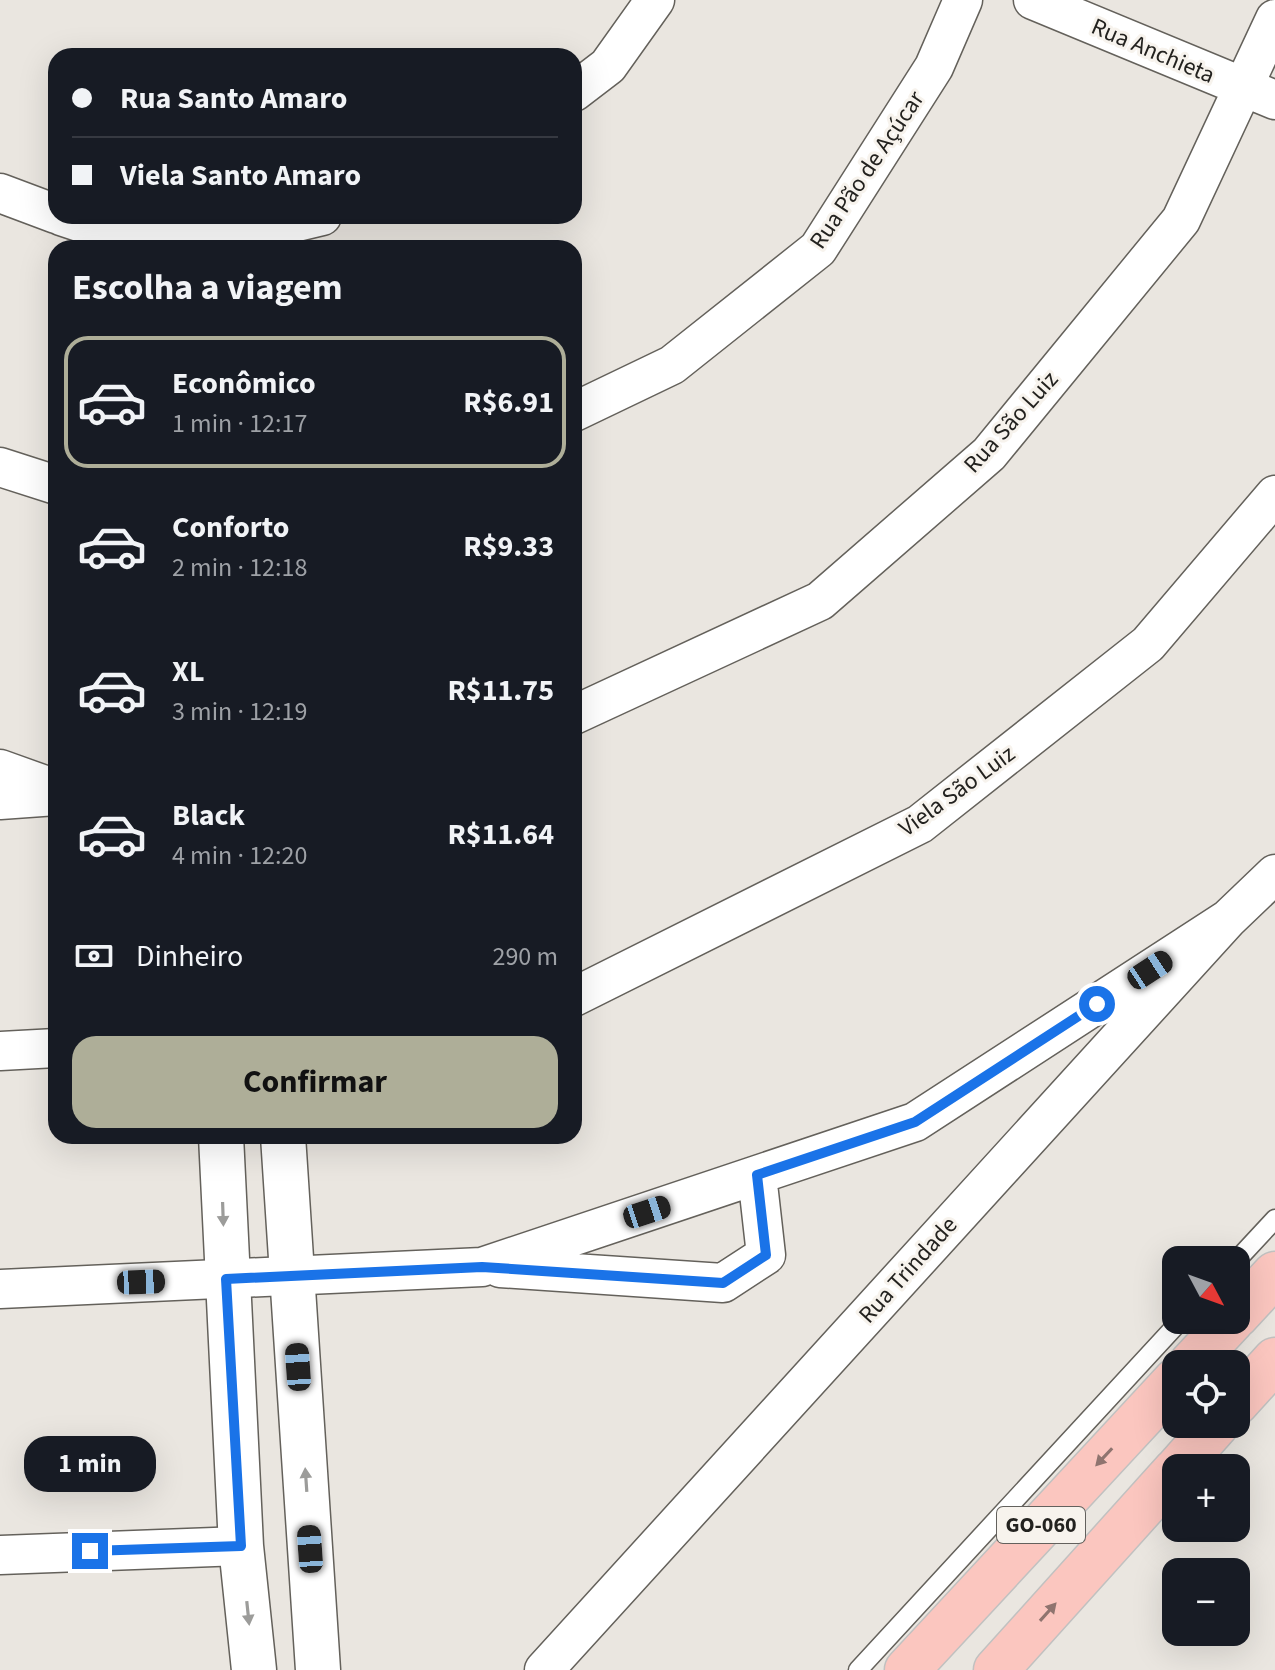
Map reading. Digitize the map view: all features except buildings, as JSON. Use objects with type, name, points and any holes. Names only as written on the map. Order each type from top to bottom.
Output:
[{"type":"main road","points":[[1250,1301],[1275,1274]]},
{"type":"main road","points":[[1204,1350],[1219,1334]]},
{"type":"main road","points":[[1250,1388],[1275,1360]]},
{"type":"main road","name":"GO-060","points":[[899,1660],[1123,1409],[1162,1388]]},
{"type":"main road","name":"GO-060","points":[[1190,1454],[1205,1438]]},
{"type":"main road","name":"GO-060","points":[[996,1670],[1162,1486]]},
{"type":"street","points":[[582,86],[608,66],[655,0]]},
{"type":"street","name":"Rua Pão de Açúcar","points":[[582,408],[672,365],[818,249],[934,67],[963,0]]},
{"type":"street","name":"Rua Anchieta","points":[[1033,0],[1259,95]]},
{"type":"street","name":"Rua São Luiz","points":[[582,711],[820,601],[989,454],[1181,220],[1259,95],[1275,19]]},
{"type":"street","points":[[0,193],[48,211]]},
{"type":"street","points":[[86,224],[118,235],[175,240]]},
{"type":"street","points":[[255,240],[300,224]]},
{"type":"street","points":[[0,467],[48,482]]},
{"type":"street","name":"Viela São Luiz","points":[[582,993],[920,824],[1148,644],[1275,495]]},
{"type":"street","points":[[0,769],[48,786]]},
{"type":"street","points":[[0,800],[48,797]]},
{"type":"street","name":"Rua Trindade","points":[[544,1670],[1228,919],[1275,874]]},
{"type":"street","points":[[482,1267],[915,1122],[1228,919]]},
{"type":"street","points":[[0,1051],[48,1048]]},
{"type":"street","points":[[221,1144],[241,1546],[254,1670]]},
{"type":"street","points":[[284,1144],[318,1670]]},
{"type":"street","points":[[0,1289],[482,1267],[723,1283],[766,1255],[757,1175]]},
{"type":"street","points":[[0,1555],[241,1546]]},
{"type":"lane","points":[[1250,1246],[1275,1219]]},
{"type":"lane","points":[[1123,1409],[1172,1334]]},
{"type":"lane","points":[[858,1670],[899,1660]]},
{"type":"route","points":[[90,1551],[241,1546],[226,1279],[482,1267],[723,1283],[766,1255],[757,1175],[915,1122],[1097,1004]]}]
